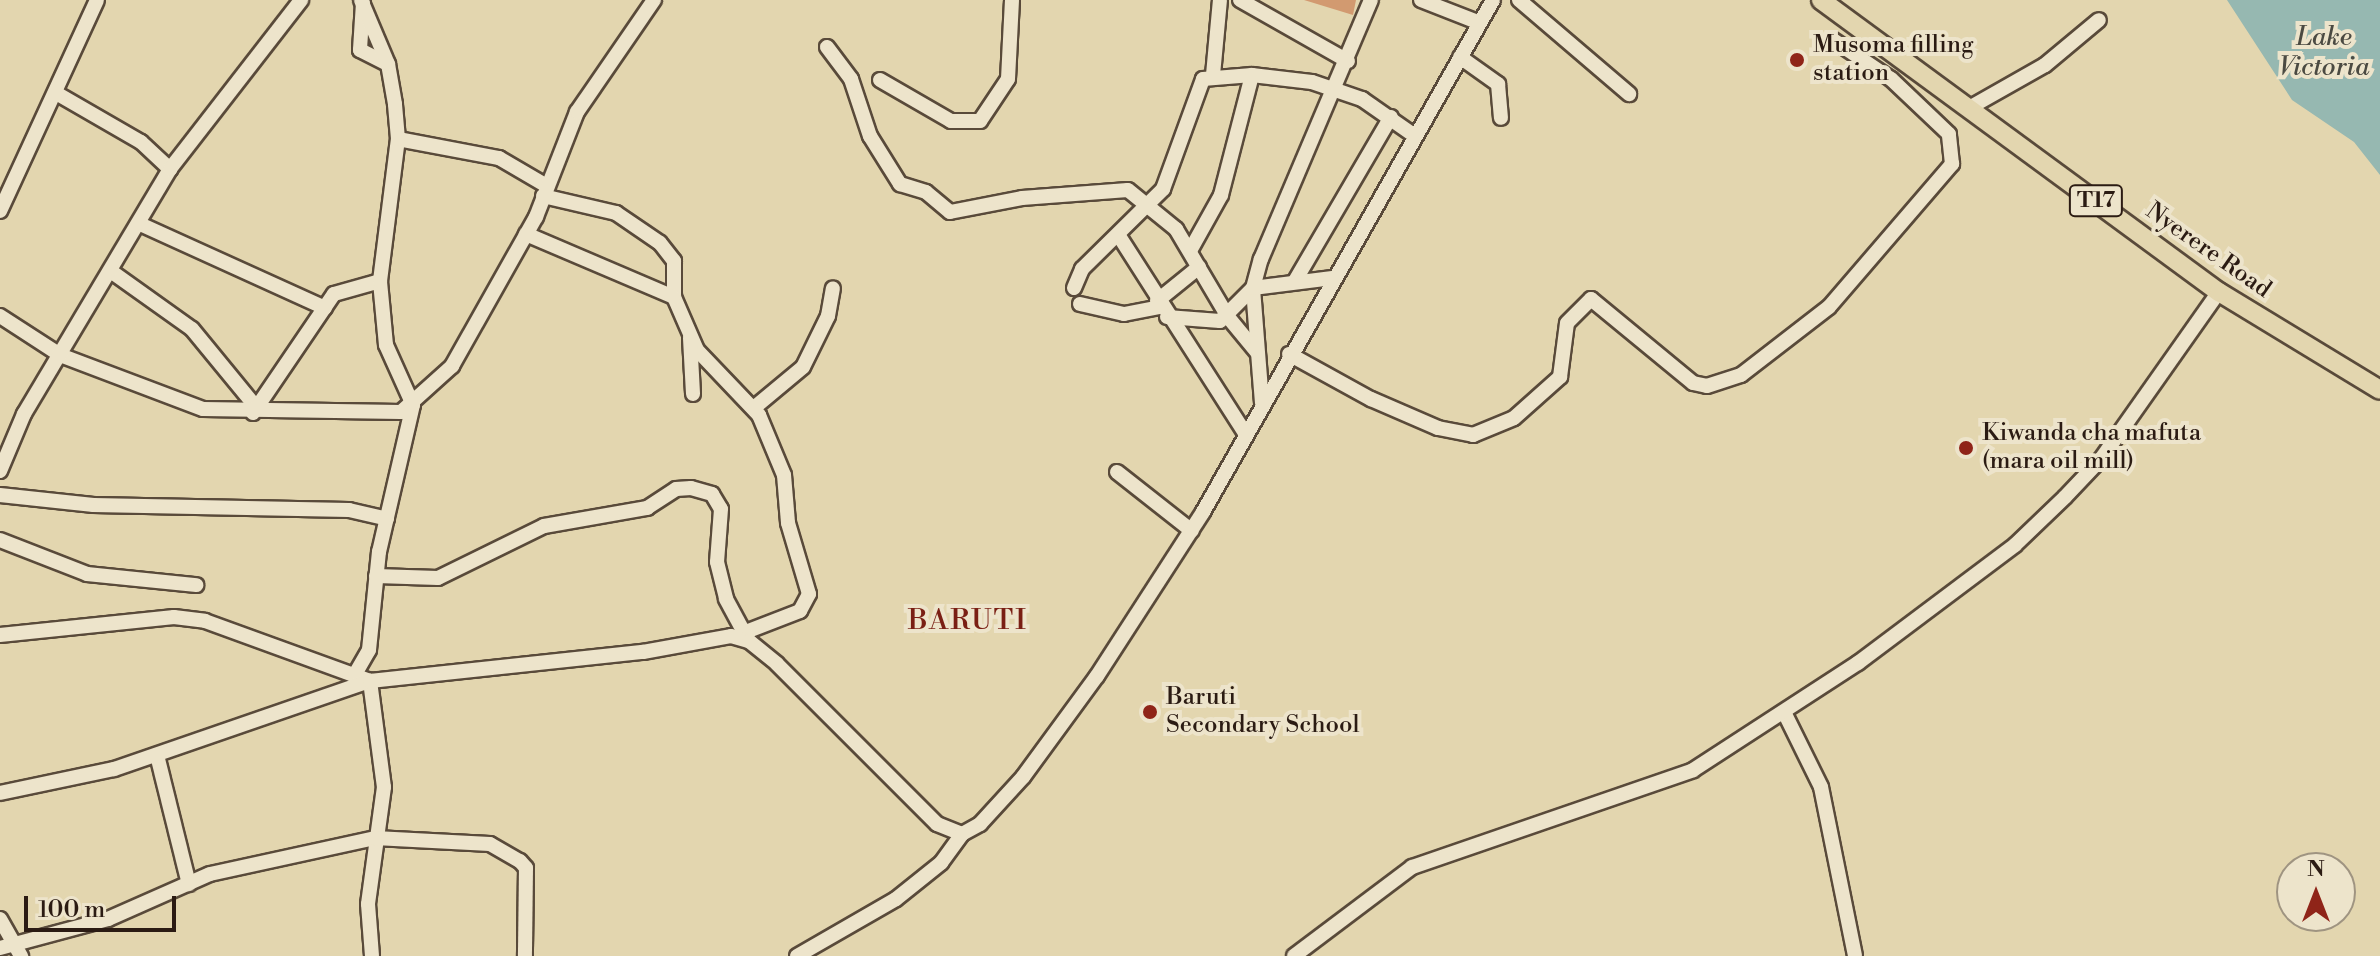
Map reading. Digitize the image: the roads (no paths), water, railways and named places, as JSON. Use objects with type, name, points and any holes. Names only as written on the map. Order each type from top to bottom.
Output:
[{"type":"main road","name":"Nyerere Road","points":[[1821,0],[2219,292],[2380,390]]},
{"type":"street","points":[[0,211],[97,0]]},
{"type":"street","points":[[0,471],[24,414],[112,272],[170,169],[301,0]]},
{"type":"street","points":[[0,316],[60,355],[179,402],[255,411],[395,413],[413,405],[452,366],[526,234],[577,112],[654,0]]},
{"type":"street","points":[[880,80],[951,121],[980,121],[1008,79],[1012,0]]},
{"type":"street","points":[[1213,75],[1220,0]]},
{"type":"street","points":[[1240,0],[1348,61]]},
{"type":"street","points":[[1080,304],[1124,314],[1162,308],[1213,322],[1228,317],[1253,288],[1278,215],[1337,89],[1371,0]]},
{"type":"street","points":[[1421,0],[1480,23]]},
{"type":"street","points":[[797,956],[912,888],[962,834],[980,824],[1023,777],[1192,531],[1332,278],[1493,0]]},
{"type":"street","points":[[1519,0],[1629,94]]},
{"type":"street","points":[[354,676],[369,650],[376,576],[413,405],[386,345],[380,281],[398,139],[388,64],[362,2]]},
{"type":"street","points":[[362,2],[360,50],[388,64]]},
{"type":"street","points":[[1969,108],[2045,65],[2099,20]]},
{"type":"street","points":[[1289,354],[1371,399],[1438,428],[1473,435],[1514,418],[1560,377],[1567,323],[1591,299],[1693,383],[1707,386],[1741,375],[1829,307],[1952,164],[1953,142],[1942,128],[1882,71],[1832,39]]},
{"type":"street","points":[[827,47],[851,79],[870,136],[900,184],[926,192],[941,209],[1115,187],[1152,204],[1191,249],[1228,317],[1257,352]]},
{"type":"street","points":[[1460,57],[1498,84],[1501,118]]},
{"type":"street","points":[[1074,288],[1082,269],[1152,204],[1171,169],[1196,89],[1213,75],[1252,75],[1337,89],[1391,117],[1415,136]]},
{"type":"street","points":[[1191,249],[1221,195],[1252,75]]},
{"type":"street","points":[[56,93],[141,142],[170,169]]},
{"type":"street","points":[[1295,281],[1391,117]]},
{"type":"street","points":[[398,139],[499,158],[544,190],[616,213],[648,233],[674,261],[674,297],[690,337],[693,394]]},
{"type":"street","points":[[140,224],[325,308]]},
{"type":"street","points":[[526,234],[674,297]]},
{"type":"street","points":[[1119,236],[1162,308],[1245,433]]},
{"type":"street","points":[[1162,308],[1199,267]]},
{"type":"street","points":[[112,272],[192,329],[255,411]]},
{"type":"street","points":[[1253,288],[1332,278]]},
{"type":"street","points":[[255,411],[340,290],[380,281]]},
{"type":"street","points":[[755,407],[803,367],[828,316],[833,288]]},
{"type":"street","points":[[1253,288],[1262,403]]},
{"type":"street","points":[[1294,956],[1412,867],[1693,770],[1785,714],[2042,521],[2101,459],[2219,292]]},
{"type":"street","points":[[0,793],[157,755],[370,681],[613,656],[731,636],[746,637],[800,611],[809,594],[788,523],[784,475],[755,407],[690,337]]},
{"type":"street","points":[[1117,472],[1192,531]]},
{"type":"street","points":[[376,576],[438,578],[544,526],[647,508],[676,489],[691,488],[712,494],[721,509],[717,562],[726,599],[746,637],[937,824],[962,834]]},
{"type":"street","points":[[0,495],[93,505],[349,510],[387,519]]},
{"type":"street","points":[[0,540],[87,574],[196,585]]},
{"type":"street","points":[[0,635],[174,617],[205,621],[370,681]]},
{"type":"street","points":[[370,681],[384,776],[368,904],[372,956]]},
{"type":"street","points":[[1785,714],[1821,787],[1855,956]]},
{"type":"street","points":[[157,755],[189,884]]},
{"type":"street","points":[[0,948],[14,941],[78,929],[227,870],[375,838],[490,844],[520,861],[526,868],[525,956]]},
{"type":"street","points":[[0,919],[21,956]]},
{"type":"water","name":"Lake Victoria","points":[[2227,0],[2380,0],[2380,175],[2354,142],[2292,100]]},
{"type":"place","name":"Musoma filling station","points":[[1797,60]]},
{"type":"place","name":"Kiwanda cha mafuta (mara oil mill)","points":[[1966,448]]},
{"type":"place","name":"Baruti Secondary School","points":[[1150,712]]},
{"type":"district","name":"BARUTI","points":[[968,621]]}]
